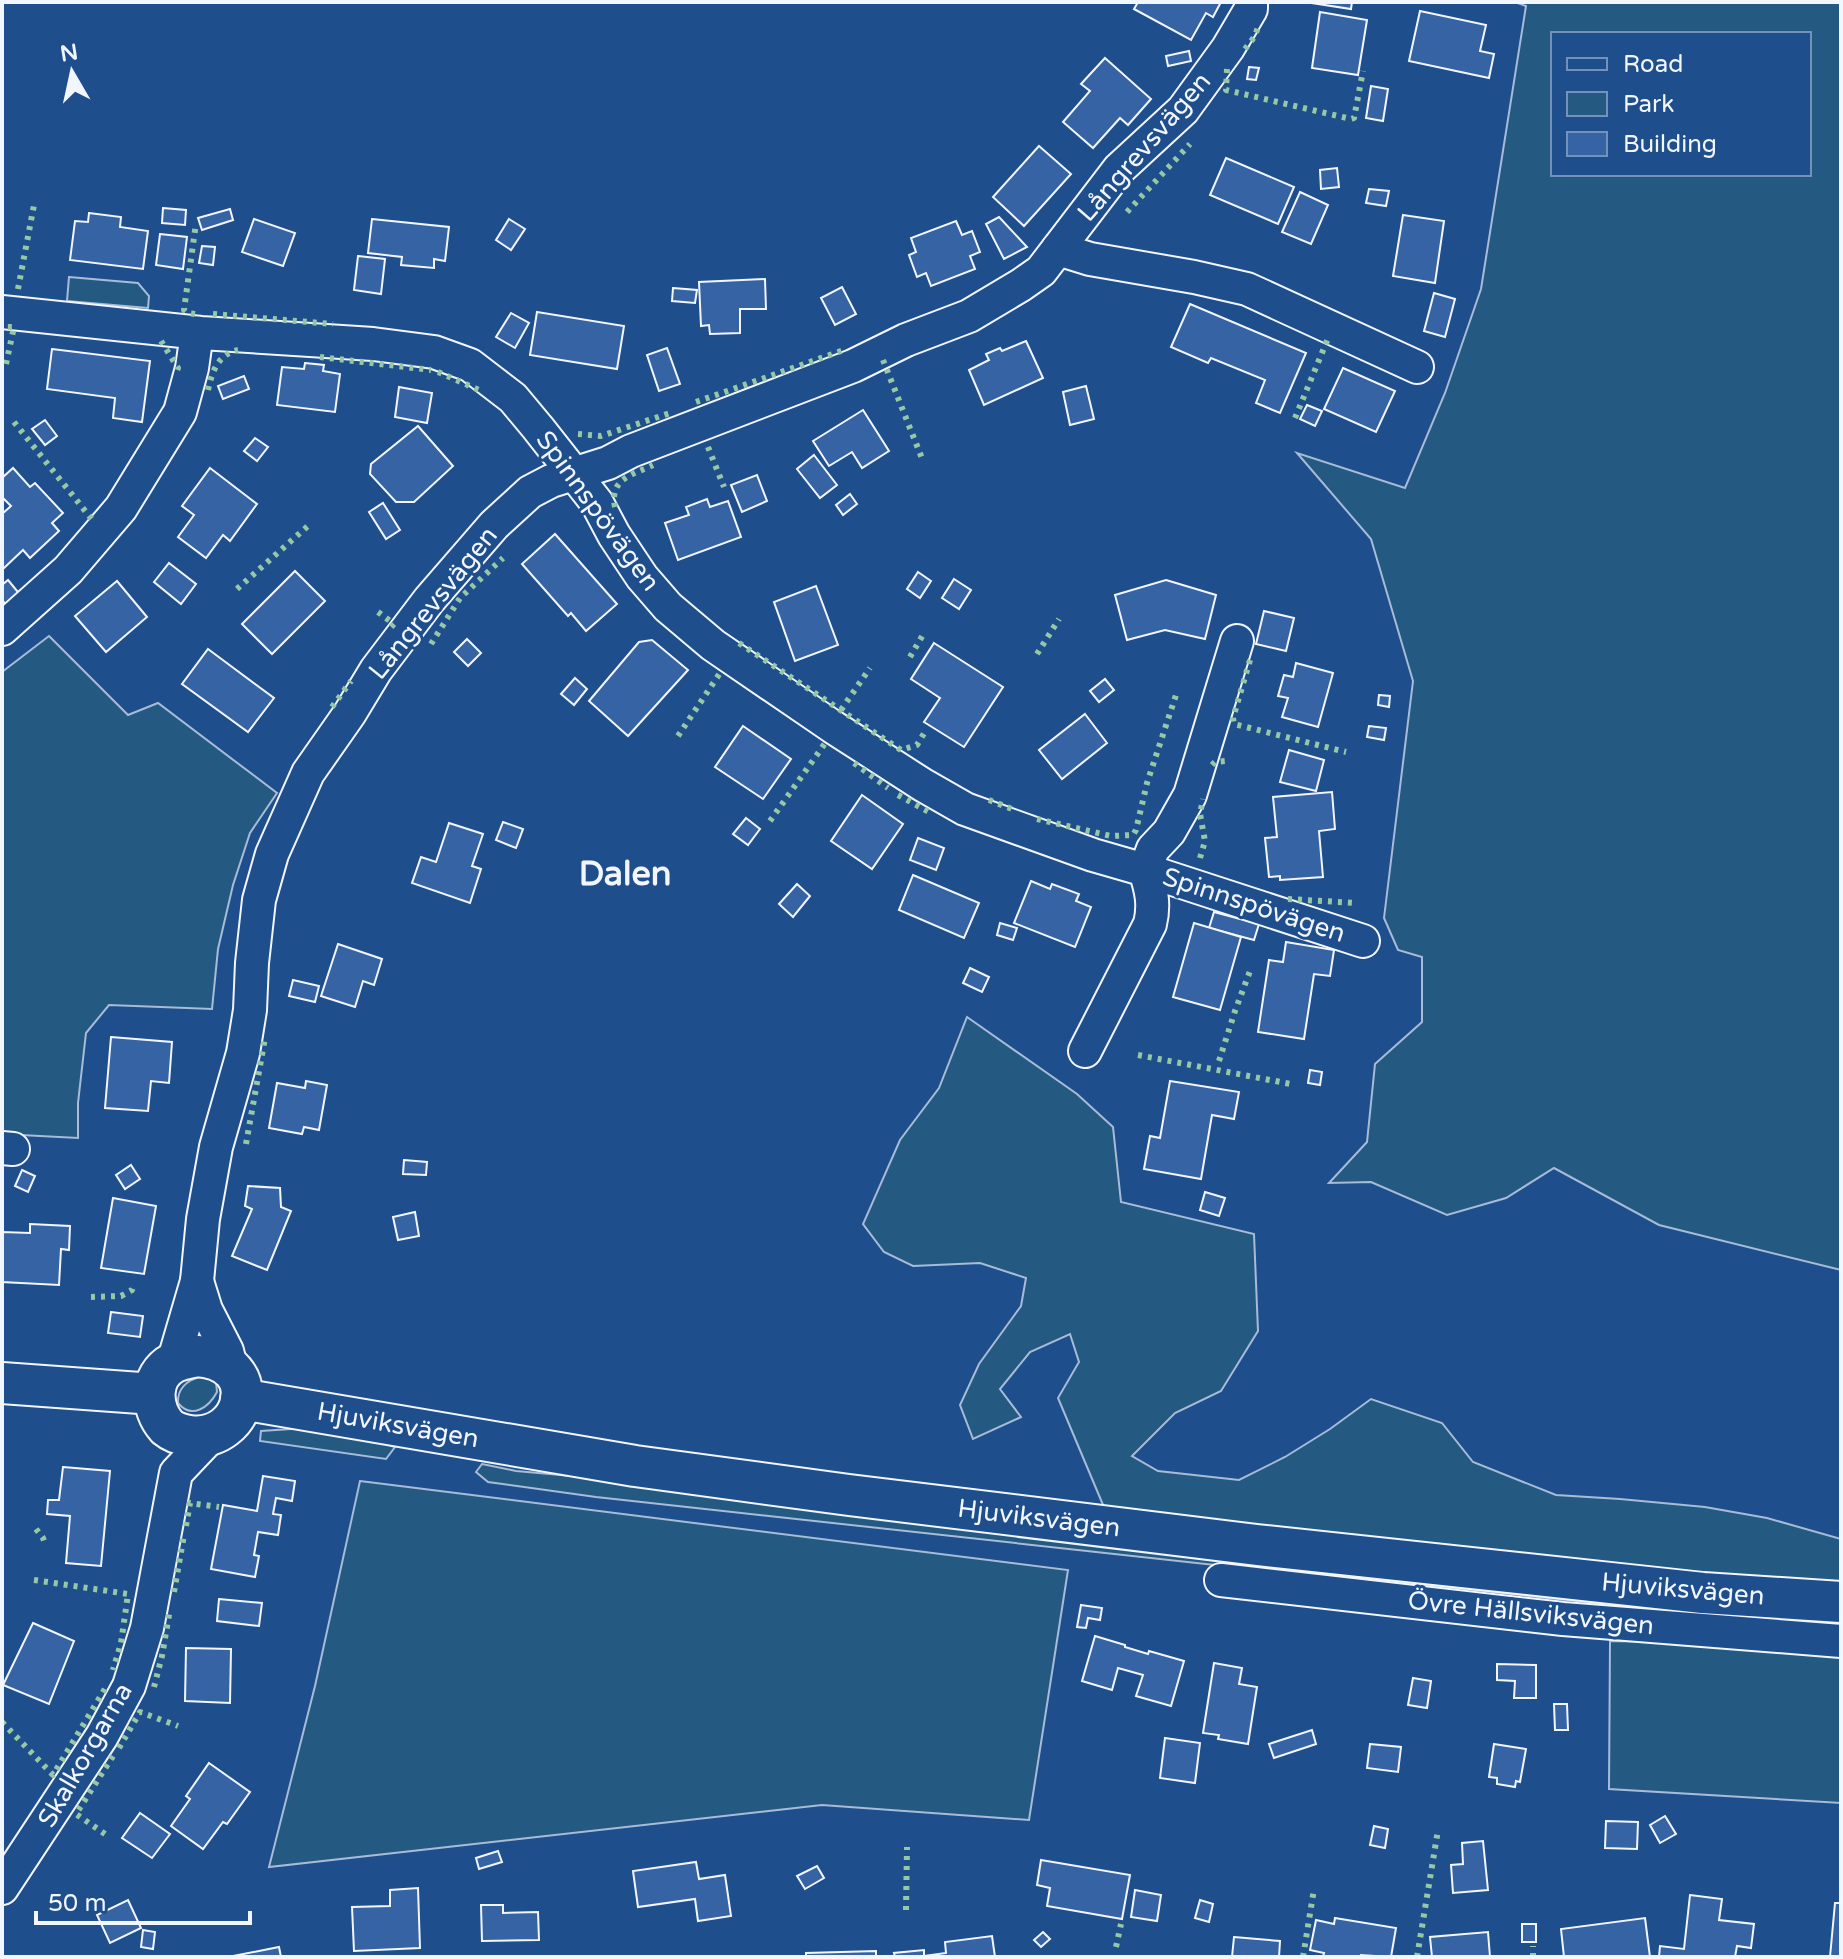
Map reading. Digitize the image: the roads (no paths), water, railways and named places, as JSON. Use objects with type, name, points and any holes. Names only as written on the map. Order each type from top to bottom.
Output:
[{"type":"main road","name":"Hjuviksvägen","points":[[164,1394],[197,1356],[221,1361],[236,1383],[635,1466],[1273,1547],[1703,1593],[1841,1602]]},
{"type":"main road","name":"Hjuviksvägen","points":[[2,1383],[164,1394]]},
{"type":"main road","points":[[213,1434],[232,1421],[238,1410],[236,1383]]},
{"type":"main road","name":"Hjuviksvägen","points":[[164,1394],[171,1431],[187,1436],[213,1434]]},
{"type":"street","name":"Långrevsvägen","points":[[164,1394],[197,1281],[203,1219],[216,1147],[243,1053],[250,1010],[259,900],[272,854],[308,773],[376,670],[429,600],[494,525],[530,492],[551,481],[608,463],[631,451],[853,366],[906,340],[969,316],[1041,271],[1119,169],[1183,110],[1228,48],[1251,9],[1251,2]]},
{"type":"street","name":"Långrevsvägen","points":[[1058,249],[1090,259],[1247,289],[1417,367]]},
{"type":"street","name":"Spinnspövägen","points":[[2,312],[197,333],[373,344],[434,352],[470,365],[513,398],[575,473],[642,577],[668,607],[713,645],[923,785],[965,809],[1093,855],[1363,941]]},
{"type":"street","points":[[2,629],[68,570],[121,508],[180,412],[192,368],[197,333]]},
{"type":"street","name":"Spinnspövägen","points":[[1085,1051],[1150,924],[1152,892],[1145,870],[1153,849],[1169,832],[1190,795],[1237,641]]},
{"type":"street","name":"Långrevsvägen","points":[[197,1281],[206,1310],[227,1351],[236,1383]]},
{"type":"street","name":"Skalkorgarna","points":[[2,1888],[102,1736],[129,1686],[147,1628],[176,1473],[166,1457],[164,1394]]},
{"type":"street","points":[[176,1473],[213,1434]]},
{"type":"street","name":"Övre Hällsviksvägen","points":[[1221,1580],[1563,1619],[1841,1641]]},
{"type":"district","name":"Dalen","points":[[625,874]]}]
